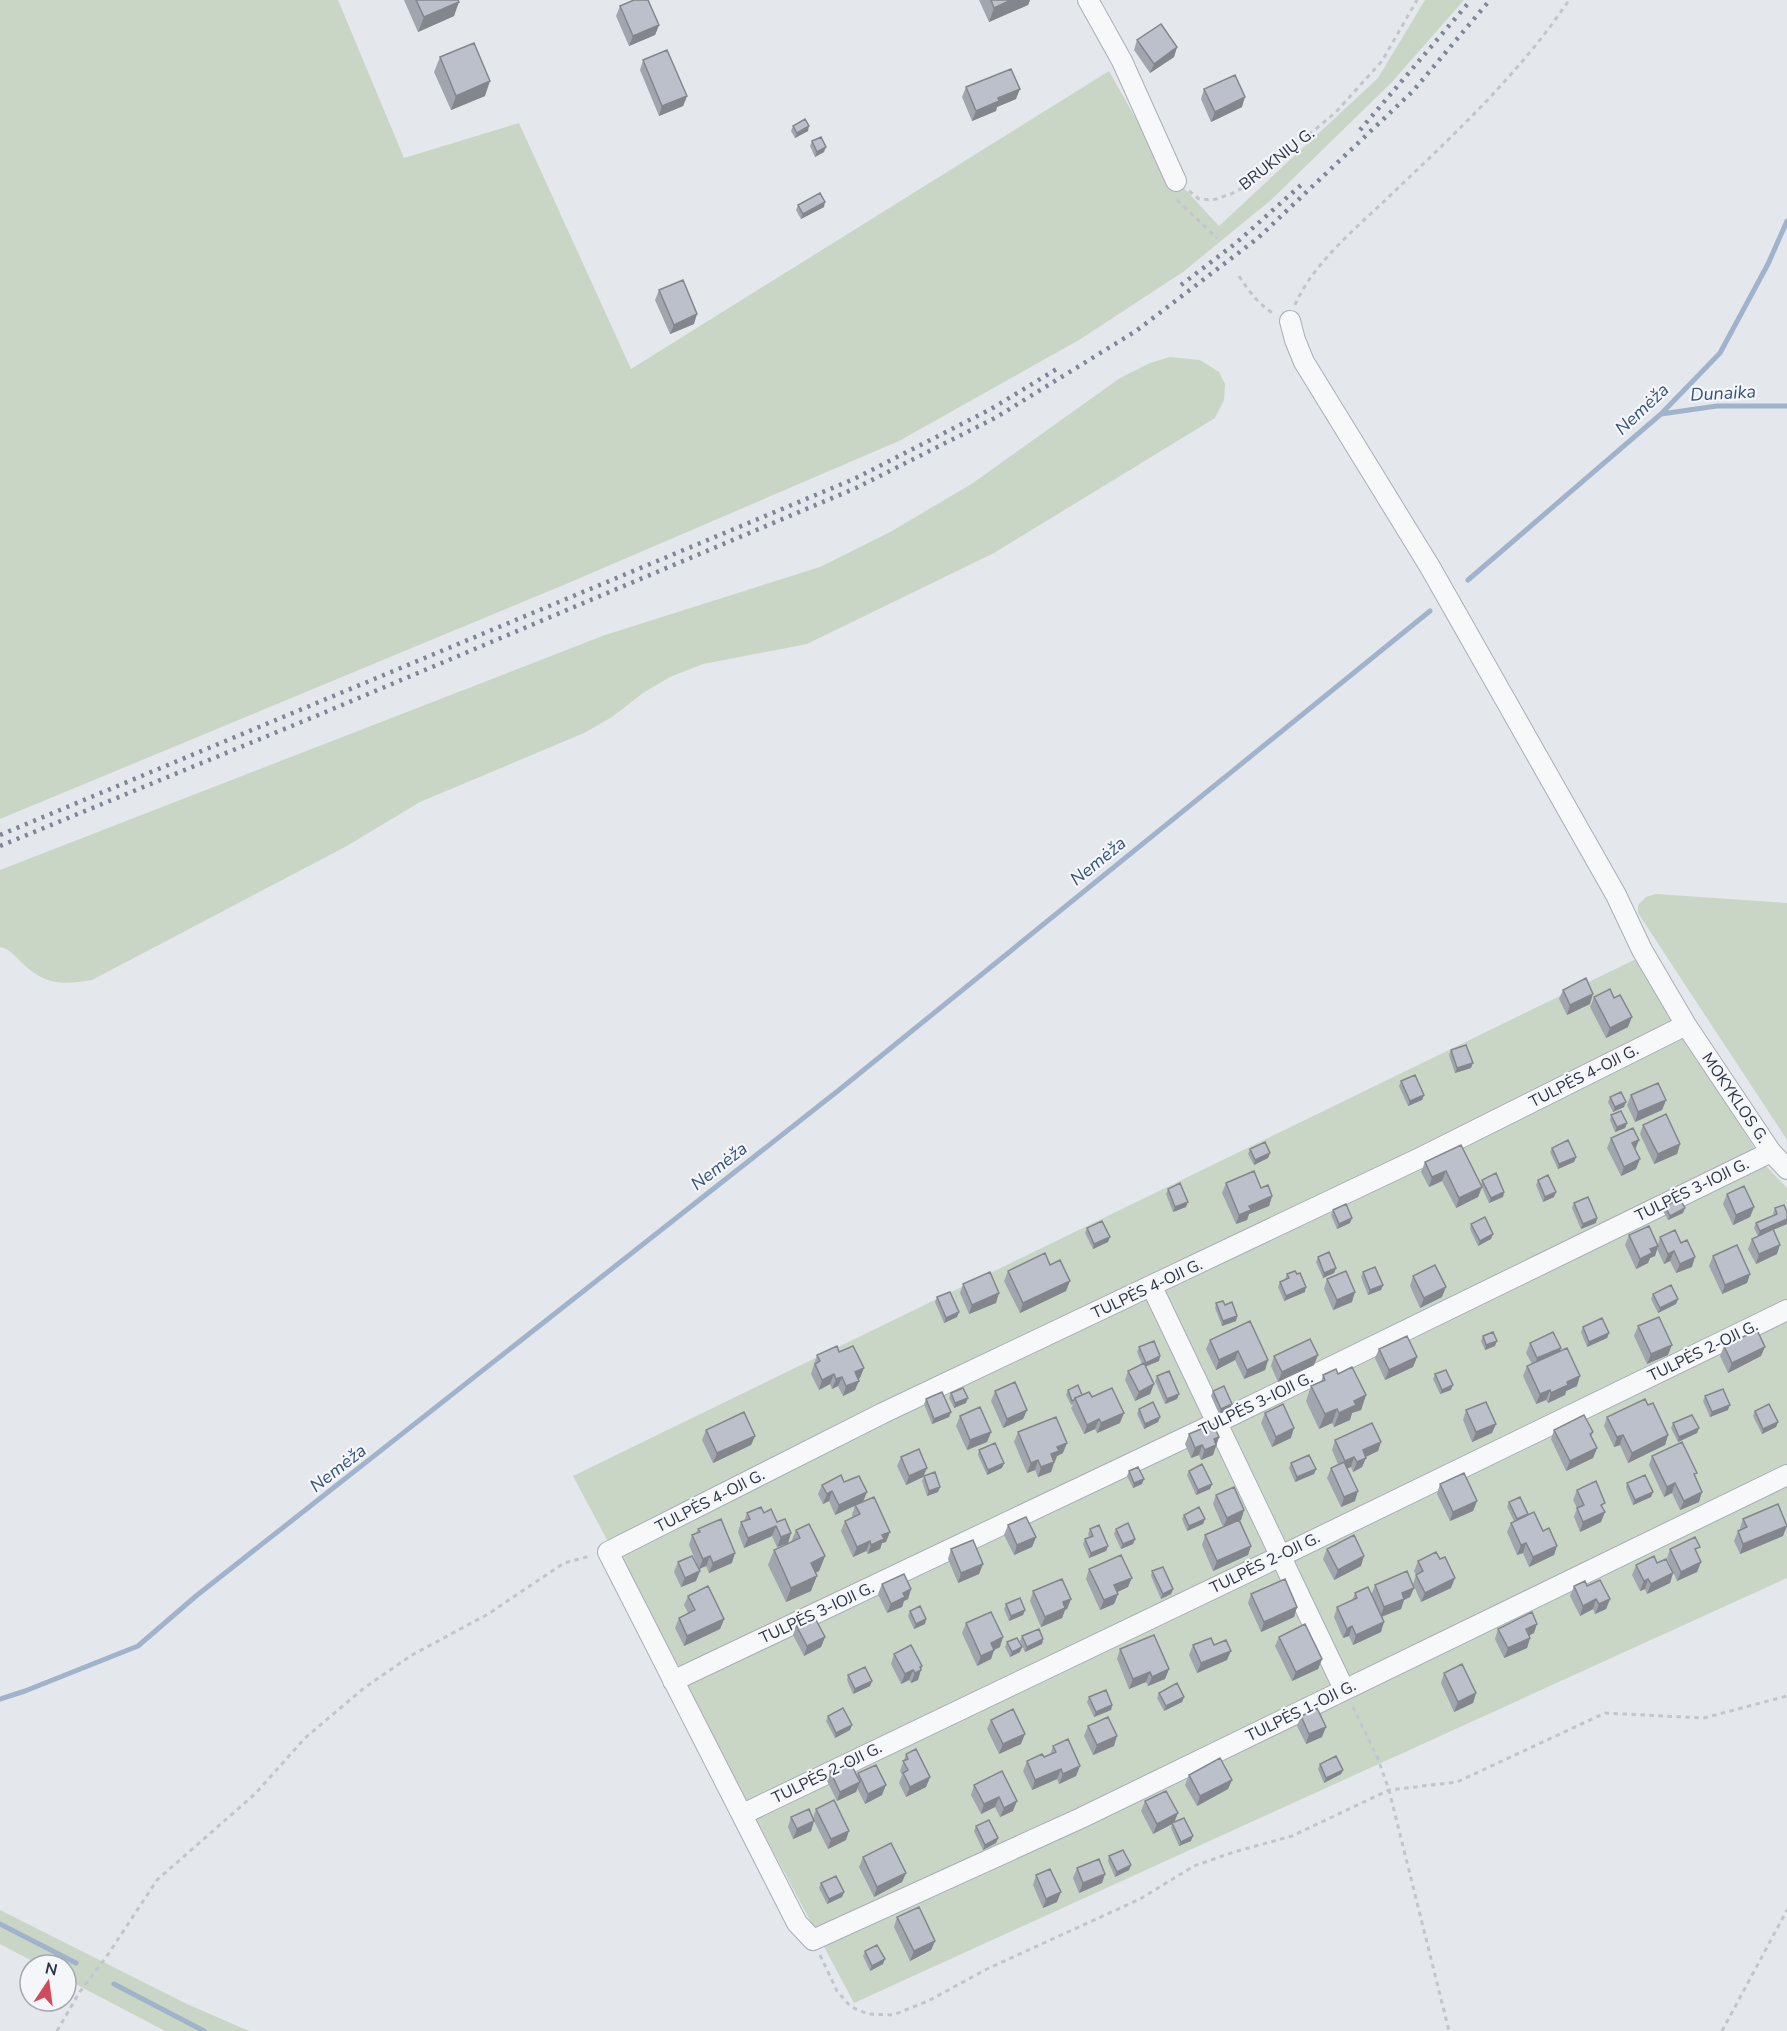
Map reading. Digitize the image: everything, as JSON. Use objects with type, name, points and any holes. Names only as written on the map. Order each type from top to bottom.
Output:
[{"type":"street","points":[[1088,0],[1122,61],[1176,181]]},
{"type":"street","name":"MOKYKLOS G.","points":[[1290,321],[1294,340],[1304,362],[1430,567],[1616,896],[1642,950],[1686,1025],[1771,1152],[1787,1168]]},
{"type":"street","name":"TULPĖS 4-OJI G.","points":[[608,1552],[884,1413],[1422,1157],[1686,1025]]},
{"type":"street","name":"TULPĖS 3-IOJI G.","points":[[674,1682],[1216,1423],[1771,1152]]},
{"type":"street","points":[[1152,1287],[1344,1689]]},
{"type":"street","name":"TULPĖS 2-OJI G.","points":[[743,1814],[1787,1310]]},
{"type":"street","name":"TULPĖS 1-OJI G.","points":[[813,1940],[1081,1818],[1787,1475]]},
{"type":"street","points":[[608,1552],[797,1923],[813,1940]]},
{"type":"path","name":"BRUKNIŲ G.","points":[[1176,181],[1199,199],[1213,200],[1250,184],[1336,112],[1382,61],[1417,0]]},
{"type":"path","points":[[1239,276],[1264,308],[1290,321],[1302,290],[1320,264],[1457,131],[1517,67],[1556,21],[1569,0]]},
{"type":"path","points":[[1176,181],[1176,198],[1180,204],[1217,238]]},
{"type":"path","points":[[57,2031],[79,1993],[107,1956],[157,1880],[255,1794],[313,1731],[364,1688],[412,1655],[488,1614],[564,1563],[608,1552]]},
{"type":"path","points":[[1344,1689],[1378,1759],[1389,1790],[1449,2031]]},
{"type":"path","points":[[813,1940],[837,1991],[851,2007],[868,2014],[893,2015],[928,2001],[987,1969],[1140,1899],[1194,1866],[1292,1836],[1389,1790],[1457,1782],[1605,1713],[1704,1718],[1787,1696]]},
{"type":"path","points":[[1722,2031],[1787,1910]]},
{"type":"green space","points":[[0,0],[338,0],[404,158],[519,123],[631,369],[1109,71],[1160,162],[1219,226],[1378,78],[1425,0],[1464,0],[1392,82],[1271,200],[1183,272],[1079,340],[899,441],[566,584],[0,819]]},
{"type":"green space","points":[[1170,357],[1200,360],[1219,372],[1225,384],[1224,400],[1215,418],[994,553],[807,644],[703,664],[670,677],[643,693],[612,717],[584,733],[420,802],[345,847],[92,980],[72,983],[54,982],[38,976],[10,951],[0,947],[0,870],[605,635],[820,567],[892,531],[973,483],[1120,378],[1150,363]]},
{"type":"green space","points":[[1656,894],[1787,903],[1787,1140],[1638,913],[1638,905],[1646,897]]},
{"type":"green space","points":[[1638,958],[1765,1165],[1787,1188],[1787,1578],[854,2003],[573,1476]]},
{"type":"green space","points":[[0,1910],[187,2004],[249,2031],[165,2031],[78,1985],[78,1953],[18,1953],[0,1944]]},
{"type":"building","points":[[416,0],[458,0],[459,2],[424,17]]},
{"type":"building","points":[[634,0],[648,0],[659,25],[633,36],[620,6]]},
{"type":"building","points":[[991,0],[1011,0],[994,8]]},
{"type":"building","points":[[1161,24],[1177,47],[1154,64],[1137,40]]},
{"type":"building","points":[[474,43],[490,81],[456,96],[440,57]]},
{"type":"building","points":[[667,50],[687,96],[662,106],[643,60]]},
{"type":"building","points":[[1011,69],[1020,89],[976,111],[966,87]]},
{"type":"building","points":[[1235,75],[1245,97],[1215,112],[1204,89]]},
{"type":"building","points":[[805,119],[809,126],[797,133],[793,126]]},
{"type":"building","points":[[821,137],[826,147],[817,152],[812,141]]},
{"type":"building","points":[[820,193],[825,202],[803,214],[798,205]]},
{"type":"building","points":[[683,280],[697,314],[674,325],[659,290]]},
{"type":"building","points":[[1586,978],[1593,994],[1570,1005],[1563,990]]},
{"type":"building","points":[[1610,989],[1614,998],[1620,995],[1632,1017],[1610,1028],[1594,997]]},
{"type":"building","points":[[1466,1045],[1473,1063],[1457,1068],[1451,1050]]},
{"type":"building","points":[[1415,1075],[1424,1095],[1410,1101],[1401,1081]]},
{"type":"building","points":[[1658,1083],[1666,1100],[1638,1112],[1631,1095]]},
{"type":"building","points":[[1621,1092],[1626,1102],[1615,1107],[1610,1097]]},
{"type":"building","points":[[1621,1111],[1627,1123],[1617,1127],[1611,1115]]},
{"type":"building","points":[[1666,1114],[1680,1144],[1658,1154],[1643,1125]]},
{"type":"building","points":[[1633,1128],[1639,1140],[1632,1143],[1640,1159],[1624,1167],[1611,1138]]},
{"type":"building","points":[[1568,1140],[1576,1157],[1559,1164],[1552,1148]]},
{"type":"building","points":[[1265,1142],[1270,1153],[1255,1160],[1250,1149]]},
{"type":"building","points":[[1461,1145],[1482,1187],[1459,1198],[1446,1171],[1432,1177],[1425,1162]]},
{"type":"building","points":[[1254,1171],[1261,1188],[1268,1185],[1272,1196],[1249,1206],[1251,1210],[1239,1215],[1226,1183]]},
{"type":"building","points":[[1496,1173],[1504,1192],[1491,1198],[1482,1180]]},
{"type":"building","points":[[1548,1175],[1556,1192],[1545,1197],[1538,1180]]},
{"type":"building","points":[[1180,1183],[1188,1202],[1175,1207],[1168,1189]]},
{"type":"building","points":[[1744,1186],[1754,1207],[1736,1215],[1727,1194]]},
{"type":"building","points":[[1588,1197],[1597,1218],[1583,1224],[1574,1203]]},
{"type":"building","points":[[1680,1199],[1685,1208],[1670,1216],[1665,1206]]},
{"type":"building","points":[[1346,1204],[1352,1218],[1339,1224],[1333,1210]]},
{"type":"building","points":[[1784,1205],[1787,1219],[1760,1231],[1756,1223],[1777,1214],[1775,1208]]},
{"type":"building","points":[[1485,1217],[1493,1234],[1480,1241],[1471,1224]]},
{"type":"building","points":[[1102,1221],[1110,1237],[1094,1244],[1087,1228]]},
{"type":"building","points":[[1649,1226],[1658,1246],[1650,1249],[1652,1253],[1640,1259],[1629,1235]]},
{"type":"building","points":[[1773,1229],[1780,1245],[1759,1254],[1752,1239]]},
{"type":"building","points":[[1675,1230],[1681,1243],[1687,1240],[1695,1257],[1680,1264],[1674,1251],[1668,1254],[1660,1237]]},
{"type":"building","points":[[1737,1245],[1750,1274],[1725,1285],[1713,1256]]},
{"type":"building","points":[[1329,1252],[1336,1268],[1324,1273],[1318,1257]]},
{"type":"building","points":[[1045,1253],[1050,1265],[1060,1260],[1070,1281],[1023,1303],[1008,1271]]},
{"type":"building","points":[[1435,1265],[1446,1287],[1424,1298],[1413,1276]]},
{"type":"building","points":[[1375,1267],[1383,1285],[1370,1290],[1363,1272]]},
{"type":"building","points":[[1295,1271],[1297,1274],[1300,1273],[1306,1287],[1286,1296],[1280,1282],[1289,1278],[1287,1274]]},
{"type":"building","points":[[1346,1271],[1355,1292],[1337,1300],[1327,1279]]},
{"type":"building","points":[[990,1272],[999,1293],[972,1305],[963,1284]]},
{"type":"building","points":[[1671,1285],[1678,1299],[1660,1308],[1653,1294]]},
{"type":"building","points":[[950,1292],[959,1312],[946,1318],[937,1297]]},
{"type":"building","points":[[1223,1301],[1225,1305],[1232,1302],[1237,1316],[1223,1321],[1216,1303]]},
{"type":"building","points":[[1659,1317],[1672,1345],[1651,1354],[1638,1326]]},
{"type":"building","points":[[1602,1318],[1609,1333],[1589,1342],[1583,1327]]},
{"type":"building","points":[[1250,1321],[1268,1360],[1247,1370],[1238,1351],[1219,1360],[1210,1340]]},
{"type":"building","points":[[1757,1330],[1765,1347],[1732,1363],[1724,1346]]},
{"type":"building","points":[[1493,1332],[1497,1341],[1486,1345],[1483,1336]]},
{"type":"building","points":[[1553,1332],[1561,1348],[1537,1358],[1530,1343]]},
{"type":"building","points":[[1407,1336],[1417,1357],[1389,1370],[1379,1349]]},
{"type":"building","points":[[1310,1339],[1318,1355],[1282,1372],[1274,1356]]},
{"type":"building","points":[[1154,1341],[1160,1356],[1146,1363],[1139,1347]]},
{"type":"building","points":[[837,1346],[839,1352],[853,1346],[864,1368],[855,1372],[859,1381],[846,1386],[842,1377],[836,1379],[834,1374],[822,1380],[815,1364],[820,1361],[817,1355]]},
{"type":"building","points":[[1567,1348],[1580,1376],[1551,1393],[1550,1390],[1540,1394],[1527,1366]]},
{"type":"building","points":[[1144,1363],[1154,1384],[1139,1392],[1128,1371]]},
{"type":"building","points":[[1352,1367],[1366,1395],[1354,1401],[1356,1405],[1339,1413],[1337,1409],[1325,1414],[1311,1386],[1325,1380],[1323,1375],[1336,1369],[1338,1374]]},
{"type":"building","points":[[1446,1370],[1453,1385],[1442,1390],[1435,1374]]},
{"type":"building","points":[[1169,1371],[1179,1394],[1167,1399],[1157,1376]]},
{"type":"building","points":[[1015,1382],[1027,1410],[1007,1419],[995,1391]]},
{"type":"building","points":[[1078,1385],[1082,1395],[1072,1401],[1068,1390]]},
{"type":"building","points":[[1224,1386],[1232,1404],[1221,1409],[1213,1391]]},
{"type":"building","points":[[963,1388],[968,1398],[955,1403],[951,1393]]},
{"type":"building","points":[[1112,1388],[1124,1413],[1101,1423],[1099,1419],[1087,1425],[1075,1398],[1089,1392],[1092,1397]]},
{"type":"building","points":[[1723,1389],[1730,1405],[1712,1412],[1705,1396]]},
{"type":"building","points":[[942,1392],[951,1412],[934,1419],[926,1399]]},
{"type":"building","points":[[1645,1399],[1648,1405],[1653,1403],[1668,1435],[1632,1453],[1623,1435],[1617,1437],[1607,1417]]},
{"type":"building","points":[[1153,1402],[1160,1417],[1145,1424],[1139,1409]]},
{"type":"building","points":[[1486,1402],[1496,1424],[1476,1432],[1466,1410]]},
{"type":"building","points":[[1283,1404],[1294,1428],[1276,1437],[1265,1413]]},
{"type":"building","points":[[1769,1404],[1778,1422],[1763,1429],[1755,1411]]},
{"type":"building","points":[[980,1407],[991,1432],[970,1440],[960,1416]]},
{"type":"building","points":[[744,1412],[755,1436],[717,1453],[706,1430]]},
{"type":"building","points":[[1584,1415],[1593,1432],[1590,1434],[1597,1448],[1570,1461],[1554,1430]]},
{"type":"building","points":[[1692,1415],[1699,1428],[1679,1437],[1673,1423]]},
{"type":"building","points":[[1056,1417],[1067,1443],[1057,1447],[1059,1451],[1051,1454],[1054,1462],[1041,1467],[1038,1460],[1031,1463],[1018,1432]]},
{"type":"building","points":[[1372,1423],[1381,1442],[1363,1450],[1366,1458],[1357,1462],[1354,1457],[1345,1461],[1335,1440]]},
{"type":"building","points":[[1213,1424],[1219,1437],[1214,1439],[1216,1445],[1205,1450],[1202,1445],[1195,1448],[1189,1434]]},
{"type":"building","points":[[1682,1442],[1697,1473],[1694,1474],[1702,1492],[1684,1501],[1675,1483],[1667,1487],[1652,1456]]},
{"type":"building","points":[[995,1443],[1004,1463],[988,1470],[979,1450]]},
{"type":"building","points":[[919,1449],[927,1468],[909,1476],[901,1457]]},
{"type":"building","points":[[1309,1455],[1316,1469],[1297,1477],[1291,1463]]},
{"type":"building","points":[[1344,1462],[1358,1491],[1344,1497],[1331,1468]]},
{"type":"building","points":[[1202,1464],[1212,1484],[1198,1490],[1189,1471]]},
{"type":"building","points":[[1138,1467],[1144,1479],[1134,1483],[1129,1471]]},
{"type":"building","points":[[935,1472],[940,1487],[929,1491],[924,1476]]},
{"type":"building","points":[[1464,1473],[1477,1501],[1453,1512],[1440,1484]]},
{"type":"building","points":[[841,1475],[844,1482],[859,1476],[867,1492],[839,1505],[832,1491],[827,1494],[822,1485]]},
{"type":"building","points":[[1645,1475],[1653,1492],[1635,1500],[1627,1483]]},
{"type":"building","points":[[1596,1481],[1605,1503],[1601,1505],[1605,1512],[1583,1522],[1577,1508],[1584,1505],[1577,1490]]},
{"type":"building","points":[[1234,1487],[1244,1510],[1227,1518],[1216,1495]]},
{"type":"building","points":[[874,1497],[890,1532],[882,1535],[884,1539],[871,1545],[870,1541],[857,1547],[845,1521],[860,1514],[855,1505]]},
{"type":"building","points":[[1520,1497],[1528,1514],[1517,1519],[1509,1502]]},
{"type":"building","points":[[1778,1504],[1787,1526],[1743,1544],[1738,1531],[1747,1527],[1743,1519]]},
{"type":"building","points":[[761,1507],[764,1513],[771,1509],[777,1522],[785,1519],[791,1533],[781,1537],[776,1526],[748,1538],[741,1522],[750,1519],[747,1513]]},
{"type":"building","points":[[1199,1507],[1205,1519],[1189,1526],[1184,1515]]},
{"type":"building","points":[[1534,1512],[1543,1531],[1549,1528],[1557,1546],[1533,1557],[1526,1543],[1521,1545],[1511,1523]]},
{"type":"building","points":[[1026,1517],[1036,1537],[1017,1545],[1008,1525]]},
{"type":"building","points":[[721,1519],[735,1553],[713,1563],[710,1556],[703,1559],[692,1535],[700,1532],[698,1529]]},
{"type":"building","points":[[1239,1520],[1251,1546],[1217,1561],[1205,1535]]},
{"type":"building","points":[[1128,1523],[1135,1539],[1123,1544],[1116,1529]]},
{"type":"building","points":[[809,1524],[825,1556],[811,1563],[817,1576],[791,1588],[774,1550],[800,1538],[796,1530]]},
{"type":"building","points":[[1099,1525],[1108,1546],[1091,1553],[1085,1539],[1093,1536],[1090,1529]]},
{"type":"building","points":[[1354,1535],[1364,1556],[1338,1570],[1327,1549]]},
{"type":"building","points":[[1695,1537],[1700,1547],[1695,1549],[1701,1562],[1681,1572],[1670,1549]]},
{"type":"building","points":[[973,1540],[983,1564],[961,1573],[951,1549]]},
{"type":"building","points":[[1436,1552],[1440,1559],[1445,1557],[1455,1578],[1425,1593],[1416,1575],[1423,1571],[1418,1561]]},
{"type":"building","points":[[1121,1555],[1132,1578],[1114,1585],[1118,1594],[1104,1600],[1089,1569]]},
{"type":"building","points":[[692,1556],[700,1571],[685,1578],[678,1562]]},
{"type":"building","points":[[1654,1556],[1657,1563],[1666,1559],[1673,1573],[1651,1584],[1648,1579],[1644,1581],[1636,1565]]},
{"type":"building","points":[[1163,1567],[1173,1589],[1163,1594],[1152,1571]]},
{"type":"building","points":[[1407,1571],[1414,1588],[1402,1593],[1404,1599],[1384,1607],[1375,1585]]},
{"type":"building","points":[[904,1574],[911,1589],[903,1593],[905,1597],[891,1604],[882,1584]]},
{"type":"building","points":[[1062,1579],[1071,1599],[1063,1602],[1065,1608],[1045,1617],[1033,1591]]},
{"type":"building","points":[[1285,1579],[1297,1607],[1264,1622],[1251,1594]]},
{"type":"building","points":[[1600,1580],[1610,1599],[1599,1604],[1596,1599],[1583,1606],[1574,1586],[1585,1581],[1587,1586]]},
{"type":"building","points":[[708,1586],[724,1619],[687,1636],[679,1618],[695,1610],[688,1596]]},
{"type":"building","points":[[1368,1587],[1384,1622],[1356,1635],[1352,1626],[1347,1629],[1337,1607],[1357,1598],[1355,1593]]},
{"type":"building","points":[[1020,1598],[1025,1610],[1011,1616],[1006,1604]]},
{"type":"building","points":[[920,1606],[926,1619],[916,1624],[910,1611]]},
{"type":"building","points":[[991,1612],[1003,1637],[991,1643],[994,1650],[981,1656],[966,1623]]},
{"type":"building","points":[[1532,1612],[1537,1624],[1526,1629],[1530,1638],[1508,1648],[1498,1629]]},
{"type":"building","points":[[814,1616],[825,1637],[807,1646],[796,1625]]},
{"type":"building","points":[[1305,1624],[1322,1659],[1296,1672],[1279,1637]]},
{"type":"building","points":[[1039,1629],[1043,1639],[1027,1647],[1022,1636]]},
{"type":"building","points":[[1154,1635],[1169,1669],[1152,1677],[1150,1672],[1133,1679],[1120,1649]]},
{"type":"building","points":[[1017,1638],[1022,1647],[1012,1652],[1007,1642]]},
{"type":"building","points":[[1211,1638],[1214,1645],[1226,1640],[1231,1651],[1201,1663],[1193,1645]]},
{"type":"building","points":[[911,1645],[922,1666],[921,1670],[915,1673],[913,1670],[905,1674],[894,1654]]},
{"type":"building","points":[[1462,1664],[1476,1693],[1458,1702],[1444,1673]]},
{"type":"building","points":[[865,1667],[872,1681],[855,1689],[848,1675]]},
{"type":"building","points":[[1177,1683],[1184,1697],[1166,1706],[1159,1693]]},
{"type":"building","points":[[1106,1690],[1112,1705],[1096,1712],[1089,1697]]},
{"type":"building","points":[[843,1708],[852,1725],[836,1733],[828,1716]]},
{"type":"building","points":[[1317,1708],[1326,1727],[1309,1734],[1301,1716]]},
{"type":"building","points":[[1013,1709],[1025,1734],[1003,1744],[991,1720]]},
{"type":"building","points":[[1108,1717],[1117,1736],[1097,1745],[1088,1726]]},
{"type":"building","points":[[1068,1739],[1080,1766],[1063,1774],[1061,1769],[1035,1780],[1027,1761],[1042,1754],[1044,1757],[1056,1752],[1053,1746]]},
{"type":"building","points":[[916,1749],[930,1777],[910,1787],[903,1773],[908,1770],[903,1761],[908,1759],[906,1754]]},
{"type":"building","points":[[1336,1756],[1343,1770],[1326,1778],[1320,1764]]},
{"type":"building","points":[[1220,1758],[1232,1780],[1200,1796],[1189,1775]]},
{"type":"building","points":[[850,1762],[860,1782],[840,1792],[830,1771]]},
{"type":"building","points":[[876,1765],[886,1785],[868,1794],[858,1773]]},
{"type":"building","points":[[1002,1771],[1017,1801],[1004,1808],[999,1797],[984,1804],[974,1785]]},
{"type":"building","points":[[1166,1791],[1178,1813],[1157,1824],[1145,1801]]},
{"type":"building","points":[[834,1800],[849,1831],[831,1839],[816,1809]]},
{"type":"building","points":[[809,1809],[814,1821],[797,1829],[791,1817]]},
{"type":"building","points":[[1184,1818],[1193,1836],[1181,1842],[1172,1823]]},
{"type":"building","points":[[989,1820],[998,1838],[985,1845],[976,1826]]},
{"type":"building","points":[[891,1843],[906,1873],[877,1887],[863,1857]]},
{"type":"building","points":[[1123,1850],[1131,1865],[1117,1872],[1109,1856]]},
{"type":"building","points":[[1099,1859],[1105,1874],[1083,1883],[1077,1868]]},
{"type":"building","points":[[1050,1869],[1061,1892],[1046,1899],[1036,1875]]},
{"type":"building","points":[[836,1876],[844,1892],[829,1899],[821,1883]]},
{"type":"building","points":[[919,1907],[935,1941],[914,1951],[897,1917]]},
{"type":"building","points":[[877,1945],[885,1959],[872,1966],[865,1951]]},
{"type":"waterway","name":"Nemėža","points":[[1468,580],[1661,414],[1720,353],[1768,264],[1787,221]]},
{"type":"waterway","name":"Dunaika","points":[[1661,414],[1717,406],[1787,406]]},
{"type":"waterway","name":"Nemėža","points":[[0,1699],[138,1646],[196,1596],[839,1090],[1430,611]]},
{"type":"waterway","points":[[0,1924],[57,1953]]},
{"type":"waterway","points":[[114,1984],[204,2031]]},
{"type":"railway","points":[[1360,130],[1471,0]]},
{"type":"railway","points":[[0,846],[316,716],[856,488],[995,418],[1136,331],[1258,238],[1413,91],[1490,0]]},
{"type":"railway","points":[[1181,285],[1236,243],[1301,185]]},
{"type":"railway","points":[[0,835],[854,479],[991,409],[1060,367]]}]
